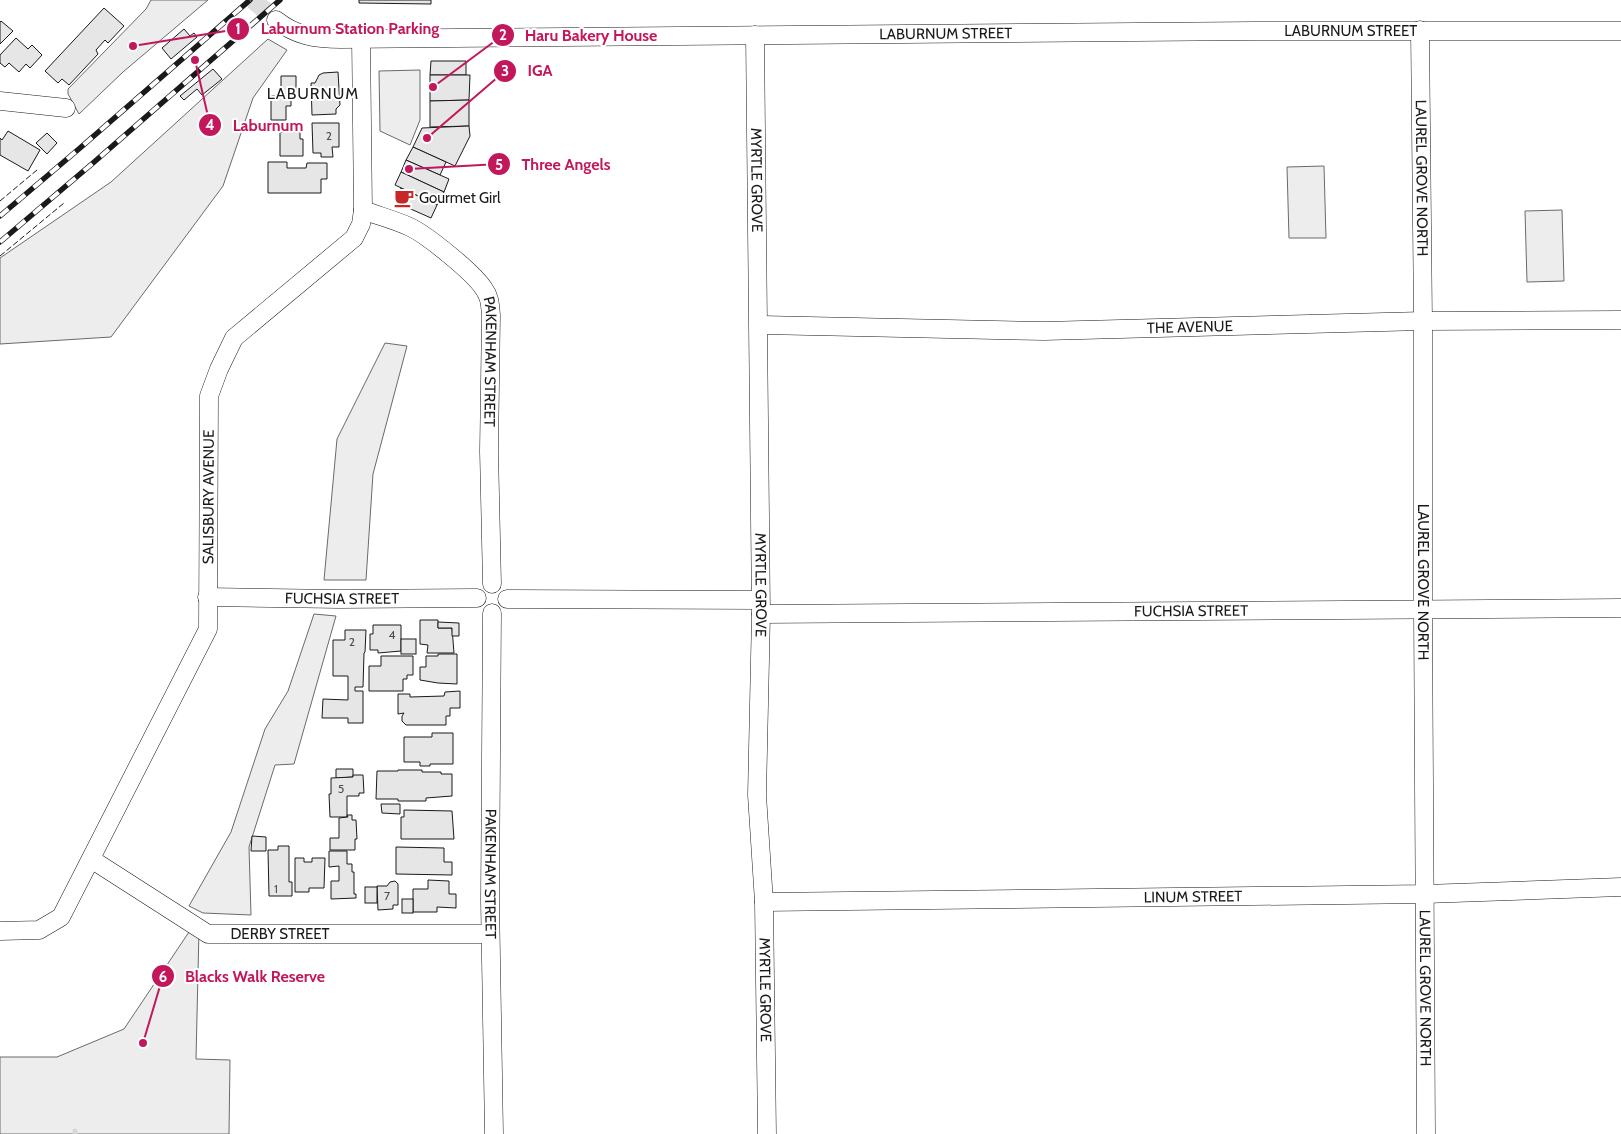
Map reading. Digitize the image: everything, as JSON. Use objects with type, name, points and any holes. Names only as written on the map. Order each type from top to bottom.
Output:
[{"type":"street","name":"LABURNUM STREET","points":[[276,20],[293,32],[310,37],[330,39],[1420,30],[1621,31]]},
{"type":"street","name":"LAUREL GROVE NORTH","points":[[1420,30],[1426,1134]]},
{"type":"street","name":"MYRTLE GROVE","points":[[755,35],[761,607],[757,795],[764,902],[767,1134]]},
{"type":"street","name":"SALISBURY AVENUE","points":[[0,931],[38,930],[61,917],[208,629],[209,396],[219,369],[234,338],[354,238],[361,224],[363,210],[361,39]]},
{"type":"street","points":[[0,101],[66,108]]},
{"type":"street","name":"PAKENHAM STREET","points":[[363,210],[412,228],[476,278],[490,299],[489,451],[492,584]]},
{"type":"street","name":"THE AVENUE","points":[[759,325],[1044,331],[1423,321],[1621,320]]},
{"type":"street","points":[[496,584],[502,588],[507,599],[501,611],[492,613],[483,610],[477,598],[484,586],[496,584]]},
{"type":"street","name":"FUCHSIA STREET","points":[[207,597],[338,599],[477,598]]},
{"type":"street","name":"FUCHSIA STREET","points":[[507,599],[761,607],[1422,610],[1621,608]]},
{"type":"street","name":"PAKENHAM STREET","points":[[492,613],[490,934],[494,1134]]},
{"type":"street","name":"DERBY STREET","points":[[91,859],[208,934],[490,934]]},
{"type":"street","name":"LINUM STREET","points":[[764,902],[1425,894],[1621,887]]},
{"type":"shaded area","points":[[151,0],[208,0],[123,72],[79,114],[68,94],[68,89],[146,9]]},
{"type":"shaded area","points":[[268,39],[287,50],[253,98],[223,186],[111,337],[0,344],[0,258],[111,182]]},
{"type":"shaded area","points":[[420,70],[420,120],[410,145],[380,131],[379,71]]},
{"type":"shaded area","points":[[1324,166],[1326,238],[1289,238],[1287,167]]},
{"type":"shaded area","points":[[1562,210],[1564,281],[1527,282],[1525,211]]},
{"type":"shaded area","points":[[385,343],[407,346],[373,474],[366,580],[324,580],[337,439]]},
{"type":"shaded area","points":[[314,614],[336,616],[294,764],[275,765],[249,847],[251,915],[203,913],[189,906],[231,832],[265,729],[288,691]]},
{"type":"shaded area","points":[[193,926],[199,930],[196,1059],[230,1060],[229,1134],[0,1134],[0,1057],[57,1057],[124,1029]]},
{"type":"building","points":[[359,0],[431,0],[431,4],[359,3]]},
{"type":"building","points":[[104,8],[124,26],[108,43],[105,40],[96,50],[98,54],[69,85],[62,79],[58,83],[45,71]]},
{"type":"building","points":[[0,22],[13,31],[0,44]]},
{"type":"building","points":[[184,29],[190,36],[194,33],[197,37],[171,59],[162,48]]},
{"type":"building","points":[[16,38],[28,49],[32,45],[42,55],[30,68],[26,64],[19,72],[9,63],[5,67],[0,63],[0,55]]},
{"type":"building","points":[[431,61],[466,61],[466,75],[430,75]]},
{"type":"building","points":[[213,69],[222,79],[202,95],[197,89],[184,100],[180,96]]},
{"type":"building","points":[[338,72],[340,105],[336,109],[336,114],[312,115],[311,83],[315,83],[319,75],[323,73]]},
{"type":"building","points":[[430,75],[470,75],[469,100],[430,101]]},
{"type":"building","points":[[281,76],[296,76],[296,97],[291,97],[291,106],[286,106],[286,120],[271,120],[271,96],[281,96]]},
{"type":"building","points":[[469,100],[469,126],[430,127],[430,101]]},
{"type":"building","points":[[312,123],[339,123],[339,147],[332,147],[333,157],[321,157],[321,153],[313,153]]},
{"type":"building","points":[[469,126],[470,136],[455,166],[413,147],[422,128]]},
{"type":"building","points":[[8,131],[40,150],[28,171],[0,155],[0,138],[2,140]]},
{"type":"building","points":[[280,132],[300,132],[300,139],[303,139],[303,156],[280,156]]},
{"type":"building","points":[[47,133],[57,143],[47,154],[36,143]]},
{"type":"building","points":[[413,147],[446,162],[440,175],[406,160]]},
{"type":"building","points":[[406,160],[449,179],[444,192],[401,172]]},
{"type":"building","points":[[268,162],[287,162],[287,168],[306,168],[307,163],[327,163],[327,179],[321,179],[321,193],[268,193]]},
{"type":"building","points":[[401,172],[444,192],[437,205],[395,185]]},
{"type":"building","points":[[401,188],[437,205],[431,218],[395,202]]},
{"type":"building","points":[[420,620],[438,620],[438,628],[452,628],[454,653],[427,653],[428,645],[420,644]]},
{"type":"building","points":[[438,622],[459,623],[459,636],[452,636],[452,628],[438,628]]},
{"type":"building","points":[[373,625],[401,625],[401,651],[378,653],[378,650],[370,650],[370,634],[373,634]]},
{"type":"building","points":[[345,630],[366,630],[363,687],[355,687],[355,691],[363,691],[363,723],[348,723],[348,718],[322,718],[323,699],[348,700],[348,676],[333,676],[333,640],[345,640]]},
{"type":"building","points":[[401,639],[416,639],[416,654],[401,654]]},
{"type":"building","points":[[438,654],[457,654],[457,684],[420,680],[420,667],[426,667],[426,656],[438,656]]},
{"type":"building","points":[[381,656],[413,656],[413,675],[407,675],[407,679],[403,679],[403,691],[369,691],[369,666],[381,666]]},
{"type":"building","points":[[460,691],[460,708],[450,708],[450,716],[446,716],[446,725],[406,725],[402,721],[404,713],[398,714],[398,694],[410,694],[410,697],[444,696],[445,692]]},
{"type":"building","points":[[432,733],[453,733],[453,764],[420,766],[420,762],[404,762],[404,737],[432,737]]},
{"type":"building","points":[[336,769],[353,769],[353,777],[336,778]]},
{"type":"building","points":[[422,770],[422,772],[452,774],[452,796],[426,798],[426,801],[376,799],[377,771]]},
{"type":"building","points":[[353,775],[363,775],[364,793],[359,793],[359,796],[347,796],[347,817],[330,817],[329,794],[331,794],[331,778],[353,777]]},
{"type":"building","points":[[381,804],[400,804],[400,814],[382,813]]},
{"type":"building","points":[[404,810],[452,811],[454,839],[401,839],[401,817],[404,817]]},
{"type":"building","points":[[347,815],[352,815],[352,820],[356,820],[357,839],[355,839],[355,850],[330,850],[330,838],[339,838],[339,818],[348,817]]},
{"type":"building","points":[[252,836],[266,837],[266,851],[251,851]]},
{"type":"building","points":[[278,846],[289,846],[289,882],[292,882],[292,896],[269,896],[268,850],[278,850]]},
{"type":"building","points":[[396,847],[444,848],[444,862],[452,862],[452,875],[396,874]]},
{"type":"building","points":[[329,851],[347,851],[347,864],[352,864],[352,872],[354,872],[354,894],[356,894],[356,898],[331,899],[331,881],[339,881],[339,866],[329,867]]},
{"type":"building","points":[[295,858],[304,858],[304,862],[312,862],[312,858],[325,858],[324,888],[309,888],[309,892],[295,892]]},
{"type":"building","points":[[428,880],[449,881],[449,894],[456,894],[456,908],[437,907],[437,912],[413,912],[413,889],[428,889]]},
{"type":"building","points":[[395,881],[398,884],[398,905],[393,905],[393,909],[378,910],[377,886],[387,886],[390,882]]},
{"type":"building","points":[[365,887],[377,887],[377,903],[365,903]]},
{"type":"building","points":[[402,899],[413,899],[413,913],[402,913]]},
{"type":"tunnel","points":[[253,0],[276,20]]},
{"type":"railway","points":[[0,216],[250,0]]},
{"type":"railway","points":[[0,242],[280,0]]},
{"type":"fence","points":[[0,201],[37,170]]},
{"type":"fence","points":[[0,256],[64,203]]},
{"type":"place","name":"Laburnum Station Parking","points":[[133,46]]},
{"type":"place","name":"Laburnum","points":[[195,60]]},
{"type":"place","name":"Haru Bakery House","points":[[433,87]]},
{"type":"place","name":"IGA","points":[[427,138]]},
{"type":"place","name":"Three Angels","points":[[409,169]]},
{"type":"place","name":"Gourmet Girl","points":[[404,198]]},
{"type":"place","name":"Blacks Walk Reserve","points":[[143,1043]]},
{"type":"district","name":"LABURNUM","points":[[313,93]]}]
